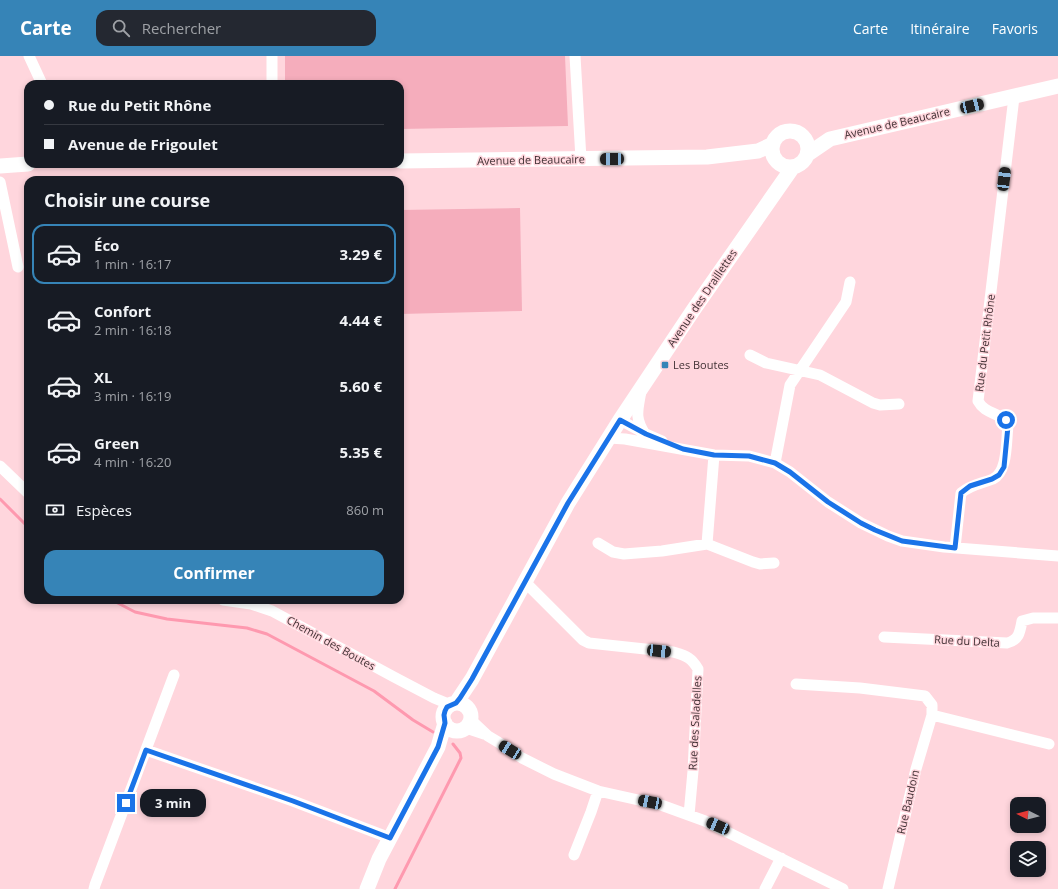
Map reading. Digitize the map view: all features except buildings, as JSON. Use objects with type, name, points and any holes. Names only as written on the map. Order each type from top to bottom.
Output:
[{"type":"street","points":[[29,56],[40,80]]},
{"type":"street","points":[[272,56],[272,80]]},
{"type":"street","points":[[575,56],[581,159]]},
{"type":"street","name":"Avenue de Beaucaire","points":[[808,154],[830,139],[879,126],[945,113],[1058,86]]},
{"type":"street","name":"Rue du Petit Rhône","points":[[955,548],[961,493],[970,486],[992,479],[999,475],[1004,467],[1008,426],[1006,420],[982,408],[978,401],[1014,97]]},
{"type":"street","points":[[758,151],[782,163],[802,163],[808,154],[808,144],[803,136],[798,133],[786,132],[776,138],[773,144],[773,154],[782,163]]},
{"type":"street","name":"Avenue de Beaucaire","points":[[803,136],[830,139]]},
{"type":"street","name":"Avenue de Beaucaire","points":[[404,161],[707,157],[758,151],[773,144]]},
{"type":"street","name":"Avenue des Draillettes","points":[[367,889],[379,859],[438,747],[457,716],[472,679],[524,581],[568,503],[620,420],[694,309],[778,188],[782,163]]},
{"type":"street","points":[[0,166],[24,164]]},
{"type":"street","points":[[0,182],[18,267]]},
{"type":"street","points":[[775,463],[790,385],[846,302],[850,282]]},
{"type":"street","points":[[750,355],[766,363],[820,375],[864,400],[880,405],[899,404]]},
{"type":"street","points":[[641,390],[637,416],[639,425],[646,434]]},
{"type":"street","points":[[620,420],[646,434],[683,449]]},
{"type":"street","points":[[609,438],[625,439],[714,455],[749,456],[775,463],[790,472],[828,502],[861,523],[902,541],[955,548],[1058,556]]},
{"type":"street","points":[[708,544],[714,455]]},
{"type":"street","points":[[0,466],[24,489]]},
{"type":"street","points":[[598,543],[613,552],[624,554],[662,551],[708,544],[753,562],[760,564],[774,563]]},
{"type":"street","name":"Rue des Saladelles","points":[[524,581],[583,640],[589,643],[673,652],[685,655],[692,660],[698,669],[689,815]]},
{"type":"street","name":"Chemin des Boutes","points":[[251,604],[272,611],[434,698],[457,716],[522,758],[554,774],[598,791],[655,803],[718,826],[842,889]]},
{"type":"street","name":"Rue du Delta","points":[[884,637],[1007,643],[1016,640],[1019,635],[1022,621],[1033,618],[1058,618]]},
{"type":"street","points":[[95,887],[174,676]]},
{"type":"street","points":[[796,684],[860,688],[925,696],[932,705],[932,715],[1049,744]]},
{"type":"street","name":"Rue Baudoin","points":[[888,889],[916,769],[932,715]]},
{"type":"street","points":[[146,750],[293,801],[390,838]]},
{"type":"street","points":[[574,855],[598,791]]},
{"type":"street","points":[[765,889],[781,858]]},
{"type":"shaded area","points":[[285,56],[565,56],[568,126],[404,129],[404,80],[285,80]]},
{"type":"shaded area","points":[[520,208],[522,311],[404,314],[404,210]]},
{"type":"waterway","points":[[0,499],[24,523]]},
{"type":"waterway","points":[[120,604],[135,612],[167,619],[247,628],[267,634],[374,691],[413,720],[433,732]]},
{"type":"waterway","points":[[395,889],[461,758],[460,753],[453,744]]},
{"type":"place","name":"Les Boutes","points":[[665,365]]},
{"type":"route","points":[[126,803],[146,750],[293,801],[390,838],[438,747],[445,723],[444,715],[447,707],[456,703],[472,679],[524,581],[568,503],[620,420],[646,434],[683,449],[714,455],[735,454],[762,458],[775,463],[790,472],[828,502],[875,530],[902,541],[955,548],[961,493],[970,486],[992,479],[999,475],[1004,467],[1008,426],[1006,420]]}]
